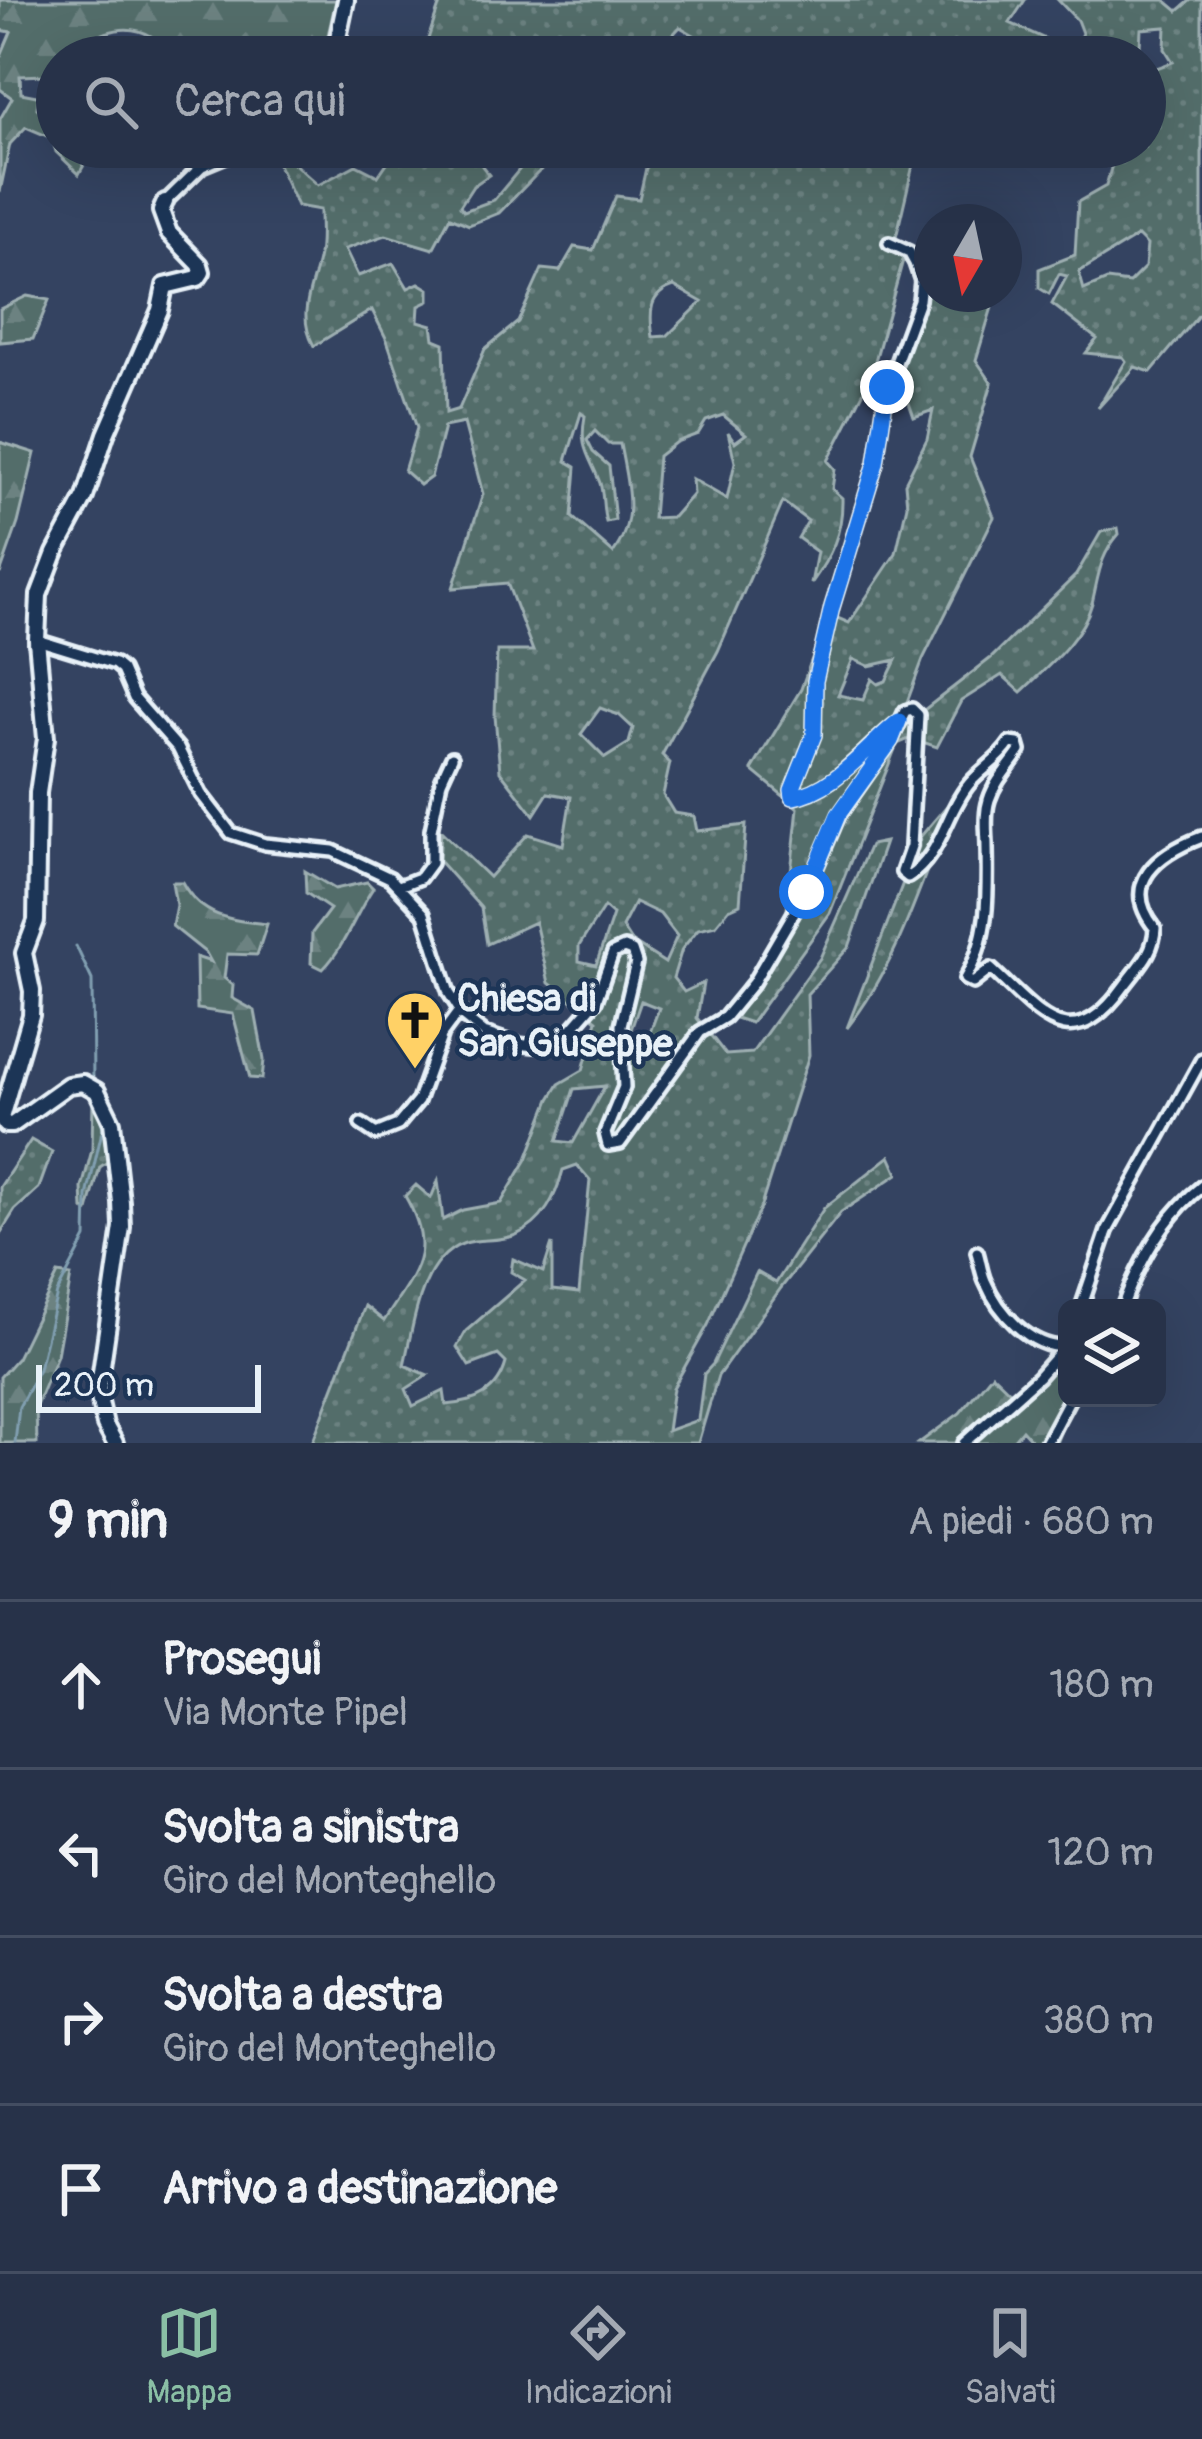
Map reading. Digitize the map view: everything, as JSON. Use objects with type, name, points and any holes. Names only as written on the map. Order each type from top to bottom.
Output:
[{"type":"street","points":[[338,36],[346,0]]},
{"type":"street","points":[[115,1443],[104,1425],[98,1393],[122,1227],[112,1122],[97,1091],[77,1083],[68,1084],[13,1125],[1,1118],[31,1015],[32,991],[24,953],[36,921],[38,793],[46,737],[35,645],[39,595],[86,497],[106,434],[160,310],[165,286],[198,278],[202,272],[169,233],[161,212],[165,202],[200,168]]},
{"type":"street","points":[[889,244],[909,252],[915,263],[921,281],[919,300],[887,387],[876,463],[815,681],[814,735],[793,797],[839,773],[912,709],[918,715],[910,845],[902,872],[908,877],[918,871],[942,835],[970,783],[1010,743],[1018,744],[1020,751],[986,805],[988,878],[982,940],[965,979],[973,983],[991,969],[1020,1001],[1057,1023],[1081,1024],[1112,1004],[1154,944],[1155,928],[1139,908],[1139,890],[1164,857],[1202,837]]},
{"type":"street","points":[[35,645],[115,664],[122,670],[134,698],[178,748],[201,794],[231,833],[251,842],[333,851],[399,886],[424,914],[459,1011],[484,1033],[535,1046],[561,1041],[596,1001],[613,953],[624,948],[632,951],[636,963],[621,1025],[624,1087],[604,1139],[615,1146],[700,1032],[725,1017],[753,983],[806,892],[838,815],[891,741],[899,721]]},
{"type":"street","points":[[399,886],[421,878],[431,863],[433,819],[441,781],[452,758]]},
{"type":"street","points":[[361,1124],[376,1134],[398,1125],[409,1114],[442,1034],[459,1011]]},
{"type":"street","points":[[1085,1299],[1107,1231],[1202,1059]]},
{"type":"street","points":[[1125,1299],[1150,1249],[1202,1186]]},
{"type":"street","points":[[977,1252],[984,1280],[1018,1328],[1043,1345],[1058,1346]]},
{"type":"street","points":[[964,1443],[1058,1355]]},
{"type":"street","points":[[1046,1443],[1065,1407]]},
{"type":"green space","points":[[0,0],[336,0],[328,36],[151,36],[129,29],[99,36],[36,36],[36,75],[20,76],[21,93],[36,96],[36,131],[26,127],[10,144],[0,192],[0,119],[12,98],[0,89],[0,58],[11,32],[0,30]]},
{"type":"green space","points":[[441,0],[1025,0],[1010,23],[1039,36],[694,36],[680,27],[672,36],[429,36]]},
{"type":"green space","points":[[1058,0],[1165,0],[1178,11],[1191,0],[1202,0],[1202,311],[1151,372],[1135,367],[1098,408],[1126,361],[1086,353],[1097,339],[1052,304],[1067,276],[1059,274],[1049,294],[1039,288],[1039,269],[1075,255],[1078,202],[1106,186],[1111,168],[1166,168],[1166,65],[1173,62],[1166,51],[1166,27],[1141,29],[1141,36],[1081,36],[1077,20]],"holes":[[[1138,236],[1147,245],[1145,267],[1129,283],[1107,280],[1084,290],[1079,272]]]},
{"type":"green space","points":[[280,168],[299,168],[318,185],[350,168],[378,176],[384,168],[484,168],[489,175],[473,186],[460,206],[464,211],[494,200],[521,168],[543,168],[499,213],[469,225],[450,217],[433,249],[386,235],[345,249],[358,276],[393,263],[408,288],[419,283],[429,289],[429,301],[419,306],[418,321],[432,325],[434,339],[444,343],[446,413],[459,409],[485,349],[518,322],[542,269],[560,271],[574,247],[593,250],[616,196],[639,199],[646,168],[912,168],[895,242],[914,256],[914,268],[903,260],[870,379],[828,461],[835,469],[832,489],[842,498],[830,553],[811,584],[817,552],[798,538],[808,521],[783,502],[718,651],[662,755],[670,763],[663,795],[674,813],[694,816],[697,831],[746,825],[740,904],[716,925],[698,929],[682,949],[673,978],[684,992],[703,983],[697,1018],[726,1055],[752,1053],[820,958],[870,845],[885,842],[849,947],[807,994],[809,1055],[761,1206],[708,1325],[673,1388],[667,1431],[698,1420],[704,1374],[757,1272],[776,1283],[824,1208],[890,1156],[898,1174],[841,1212],[781,1288],[718,1376],[698,1443],[312,1443],[365,1306],[384,1321],[413,1275],[420,1233],[405,1196],[416,1185],[431,1198],[438,1181],[443,1220],[463,1210],[501,1203],[527,1159],[559,1084],[583,1070],[597,1020],[549,983],[535,922],[487,944],[481,908],[439,861],[441,831],[489,877],[528,834],[563,845],[571,797],[548,793],[534,815],[500,771],[495,716],[497,651],[533,651],[507,583],[453,588],[483,494],[464,423],[444,427],[431,477],[420,485],[404,471],[417,428],[372,310],[314,346],[309,335],[306,314],[319,254],[320,210],[297,206]],"holes":[[[674,286],[702,302],[667,336],[653,337],[651,312],[660,294]],[[581,413],[585,416],[584,444],[600,483],[606,522],[615,520],[609,466],[587,440],[595,431],[608,444],[620,444],[628,514],[613,553],[572,517],[576,467],[566,461]],[[723,415],[746,434],[735,442],[728,432],[735,462],[727,499],[692,479],[693,494],[673,517],[653,518],[658,456],[698,434],[706,421]],[[600,708],[619,715],[633,728],[629,743],[605,758],[581,734]],[[635,902],[660,914],[677,936],[665,963],[631,941],[622,927]],[[604,907],[613,915],[596,965],[579,961],[579,946]],[[641,1001],[659,1008],[641,1056],[628,1038]],[[605,1086],[573,1143],[557,1141],[574,1089]],[[577,1165],[590,1180],[579,1293],[552,1290],[552,1244],[543,1272],[513,1259],[511,1272],[525,1280],[466,1331],[457,1347],[469,1366],[498,1355],[506,1363],[497,1382],[466,1402],[446,1405],[444,1391],[413,1406],[406,1389],[428,1375],[404,1365],[416,1310],[432,1271],[459,1245],[526,1230],[547,1208],[563,1170]]]},
{"type":"green space","points":[[27,296],[49,300],[33,339],[0,342],[0,309]]},
{"type":"green space","points":[[917,312],[991,312],[976,360],[992,383],[970,457],[994,517],[923,659],[907,702],[924,710],[991,658],[1076,575],[1101,532],[1118,528],[1119,534],[1107,551],[1087,616],[1072,640],[1021,692],[1002,675],[961,701],[937,747],[911,738],[897,744],[830,913],[751,1023],[735,1018],[783,946],[798,808],[752,770],[801,689],[828,614],[849,623],[896,553],[907,505],[905,483],[927,439],[933,410],[914,417],[909,403],[893,393]],"holes":[[[853,659],[869,666],[896,660],[886,681],[878,684],[872,679],[863,700],[838,695]]]},
{"type":"green space","points":[[0,442],[35,453],[0,574]]},
{"type":"green space","points":[[956,795],[897,946],[847,1028],[921,836]]},
{"type":"green space","points":[[305,871],[335,889],[367,882],[373,888],[323,969],[311,963],[312,933],[330,909],[306,893]]},
{"type":"green space","points":[[172,882],[182,882],[198,903],[217,915],[267,924],[257,955],[227,954],[224,978],[233,985],[232,998],[255,1011],[264,1060],[262,1079],[250,1078],[233,1014],[197,1009],[196,957],[211,962],[172,926],[176,905]]},
{"type":"green space","points":[[93,1098],[109,1120],[112,1159],[100,1167],[88,1211],[83,1209],[82,1188],[92,1150]]},
{"type":"green space","points":[[31,1140],[52,1152],[39,1188],[15,1210],[0,1234],[0,1187]]},
{"type":"green space","points":[[58,1274],[71,1276],[57,1355],[36,1406],[37,1443],[0,1443],[0,1377],[17,1358]]},
{"type":"green space","points":[[1058,1359],[1058,1407],[1070,1407],[1056,1443],[1034,1443],[1022,1430],[1011,1443],[919,1443],[960,1413],[992,1374],[1018,1399]]},
{"type":"waterway","points":[[76,946],[92,980],[93,1082]]},
{"type":"waterway","points":[[15,1443],[19,1407],[39,1369],[57,1293],[86,1238],[87,1196],[103,1127],[95,1103]]},
{"type":"place","name":"Chiesa di San Giuseppe","points":[[415,1071]]},
{"type":"route","points":[[806,892],[838,815],[891,741],[899,721],[839,773],[793,797],[814,735],[815,681],[876,463],[887,387]]}]
